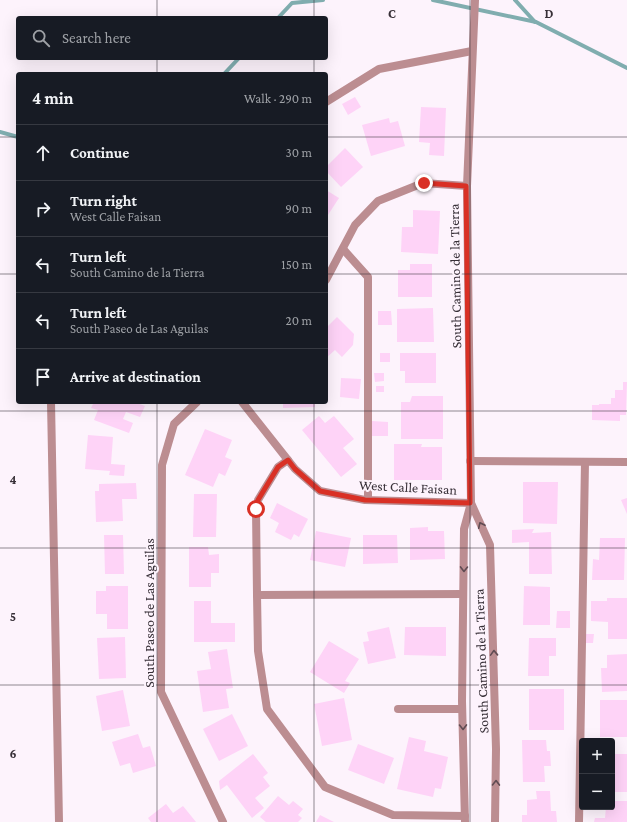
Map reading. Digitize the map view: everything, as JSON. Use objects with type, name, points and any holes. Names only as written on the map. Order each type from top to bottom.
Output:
[{"type":"street","name":"South Camino de la Tierra","points":[[465,819],[462,709],[464,529],[470,503],[466,186],[474,0]]},
{"type":"street","points":[[328,101],[379,69],[472,51]]},
{"type":"street","points":[[328,276],[355,225],[378,201],[424,183],[466,186]]},
{"type":"street","points":[[343,249],[368,277],[368,500]]},
{"type":"street","points":[[51,404],[59,822]]},
{"type":"street","name":"South Paseo de Las Aguilas","points":[[195,404],[174,424],[162,465],[161,692],[223,822]]},
{"type":"street","name":"West Calle Faisan","points":[[244,404],[295,469],[320,491],[368,500],[470,503]]},
{"type":"street","points":[[288,460],[278,467],[258,500],[256,509],[258,651],[267,709],[325,787],[393,815],[465,819]]},
{"type":"street","points":[[470,461],[627,462]]},
{"type":"street","points":[[579,822],[585,462]]},
{"type":"street","name":"South Camino de la Tierra","points":[[470,503],[490,545],[496,748],[495,822]]},
{"type":"street","points":[[257,595],[463,594]]},
{"type":"street","name":"South Camino de la Tierra","points":[[398,709],[462,709]]},
{"type":"building","points":[[355,97],[361,107],[348,115],[342,104]]},
{"type":"building","points":[[421,107],[446,108],[444,156],[429,155],[430,143],[419,142]]},
{"type":"building","points":[[389,118],[390,123],[398,121],[405,146],[371,156],[362,125]]},
{"type":"building","points":[[345,148],[363,167],[341,187],[328,173],[328,165]]},
{"type":"building","points":[[328,191],[339,198],[328,215]]},
{"type":"building","points":[[413,210],[440,211],[438,254],[401,252],[402,227],[413,227]]},
{"type":"building","points":[[410,264],[432,264],[432,297],[398,297],[398,270],[410,270]]},
{"type":"building","points":[[433,308],[434,342],[397,342],[397,309]]},
{"type":"building","points":[[378,311],[391,311],[392,325],[378,325]]},
{"type":"building","points":[[337,317],[354,334],[353,345],[342,357],[335,350],[328,356],[328,326]]},
{"type":"building","points":[[380,353],[390,353],[390,362],[380,362]]},
{"type":"building","points":[[400,353],[436,353],[436,383],[405,383],[405,371],[400,371]]},
{"type":"building","points":[[374,373],[384,373],[384,381],[375,382]]},
{"type":"building","points":[[341,378],[361,379],[359,399],[340,397]]},
{"type":"building","points":[[623,382],[627,382],[626,415],[620,415],[620,421],[592,420],[592,405],[611,404],[611,398],[615,398],[615,390],[623,390]]},
{"type":"building","points":[[376,386],[384,386],[384,392],[376,392]]},
{"type":"building","points":[[412,396],[443,396],[443,439],[401,439],[401,402],[410,402]]},
{"type":"building","points":[[93,404],[140,404],[145,406],[140,417],[126,412],[123,419],[133,423],[129,433],[94,420],[98,410],[91,408]]},
{"type":"building","points":[[283,404],[315,404],[315,407],[283,408]]},
{"type":"building","points":[[319,416],[325,423],[334,416],[354,439],[343,448],[357,464],[341,477],[302,430]]},
{"type":"building","points":[[372,421],[388,422],[388,436],[372,436]]},
{"type":"building","points":[[205,429],[232,440],[225,457],[232,460],[225,476],[219,473],[213,487],[185,475]]},
{"type":"building","points":[[88,435],[113,437],[111,464],[125,465],[124,476],[109,475],[110,471],[85,469]]},
{"type":"building","points":[[394,444],[422,444],[421,447],[442,447],[442,480],[394,480]]},
{"type":"building","points":[[523,482],[558,482],[557,524],[523,523]]},
{"type":"building","points":[[136,483],[137,499],[122,499],[123,521],[96,522],[95,491],[99,491],[99,484]]},
{"type":"building","points":[[194,494],[217,494],[216,537],[193,537]]},
{"type":"building","points":[[627,498],[627,514],[621,500]]},
{"type":"building","points":[[277,503],[308,519],[299,537],[294,534],[291,540],[275,532],[279,523],[270,518]]},
{"type":"building","points":[[428,527],[428,531],[444,531],[445,559],[410,560],[410,528]]},
{"type":"building","points":[[534,529],[532,533],[551,532],[552,574],[529,574],[529,542],[512,543],[512,530]]},
{"type":"building","points":[[316,531],[351,538],[345,567],[310,560]]},
{"type":"building","points":[[104,535],[123,535],[124,574],[105,574]]},
{"type":"building","points":[[363,535],[397,535],[398,563],[363,564]]},
{"type":"building","points":[[600,538],[625,538],[624,580],[592,580],[593,559],[599,560]]},
{"type":"building","points":[[189,547],[208,547],[209,555],[219,554],[219,573],[211,573],[211,587],[189,587]]},
{"type":"building","points":[[106,586],[128,586],[128,629],[107,629],[107,614],[96,614],[96,591],[106,591]]},
{"type":"building","points":[[524,586],[550,587],[550,625],[523,625]]},
{"type":"building","points":[[607,598],[627,598],[627,639],[608,639],[608,622],[591,621],[591,601],[607,601]]},
{"type":"building","points":[[194,601],[211,601],[211,623],[235,623],[235,642],[194,642]]},
{"type":"building","points":[[557,611],[570,611],[570,628],[556,628]]},
{"type":"building","points":[[389,627],[396,658],[368,664],[363,642],[369,641],[367,632]]},
{"type":"building","points":[[405,627],[446,627],[446,656],[404,655]]},
{"type":"building","points":[[586,634],[594,634],[593,643],[586,643]]},
{"type":"building","points":[[125,637],[126,678],[99,679],[97,638]]},
{"type":"building","points":[[529,638],[556,638],[556,656],[549,656],[549,676],[528,676]]},
{"type":"building","points":[[329,641],[359,659],[345,681],[350,683],[344,693],[310,672]]},
{"type":"building","points":[[227,649],[233,688],[226,689],[229,708],[203,712],[197,671],[211,669],[208,652]]},
{"type":"building","points":[[627,654],[627,691],[602,692],[601,668],[607,668],[607,655]]},
{"type":"building","points":[[529,689],[564,689],[564,730],[529,730]]},
{"type":"building","points":[[123,690],[130,726],[102,731],[96,696]]},
{"type":"building","points":[[344,698],[352,740],[322,746],[314,704]]},
{"type":"building","points":[[600,700],[627,700],[627,737],[600,737]]},
{"type":"building","points":[[232,714],[248,746],[219,761],[203,729]]},
{"type":"building","points":[[138,734],[143,748],[150,746],[156,766],[133,773],[130,763],[120,766],[112,742]]},
{"type":"building","points":[[409,737],[426,741],[424,751],[448,757],[441,789],[435,788],[433,797],[397,789]]},
{"type":"building","points":[[522,740],[546,740],[547,751],[550,751],[551,766],[544,766],[545,782],[523,782]]},
{"type":"building","points":[[358,744],[394,758],[384,784],[348,770]]},
{"type":"building","points":[[253,754],[268,773],[263,777],[270,786],[255,798],[264,808],[252,818],[227,785],[220,790],[219,781]]},
{"type":"building","points":[[615,754],[627,754],[627,792],[615,792]]},
{"type":"building","points":[[536,791],[550,791],[551,811],[556,811],[557,822],[522,822],[522,815],[527,815],[527,800],[537,799]]},
{"type":"building","points":[[278,796],[289,805],[293,801],[303,809],[298,815],[302,818],[298,822],[266,822],[260,817]]},
{"type":"building","points":[[615,801],[627,801],[627,822],[594,822],[595,818],[605,818],[606,810],[615,810]]},
{"type":"building","points":[[166,804],[173,813],[183,806],[196,822],[151,822],[148,818]]},
{"type":"building","points":[[320,815],[334,822],[316,822]]},
{"type":"waterway","points":[[280,16],[292,3],[323,0]]},
{"type":"waterway","points":[[433,0],[536,22],[627,68]]},
{"type":"waterway","points":[[515,0],[535,22]]},
{"type":"waterway","points":[[226,72],[237,60]]},
{"type":"waterway","points":[[0,132],[16,136]]},
{"type":"route","points":[[256,509],[258,500],[278,467],[288,460],[295,469],[320,491],[365,500],[470,503],[466,186],[424,183]]}]
